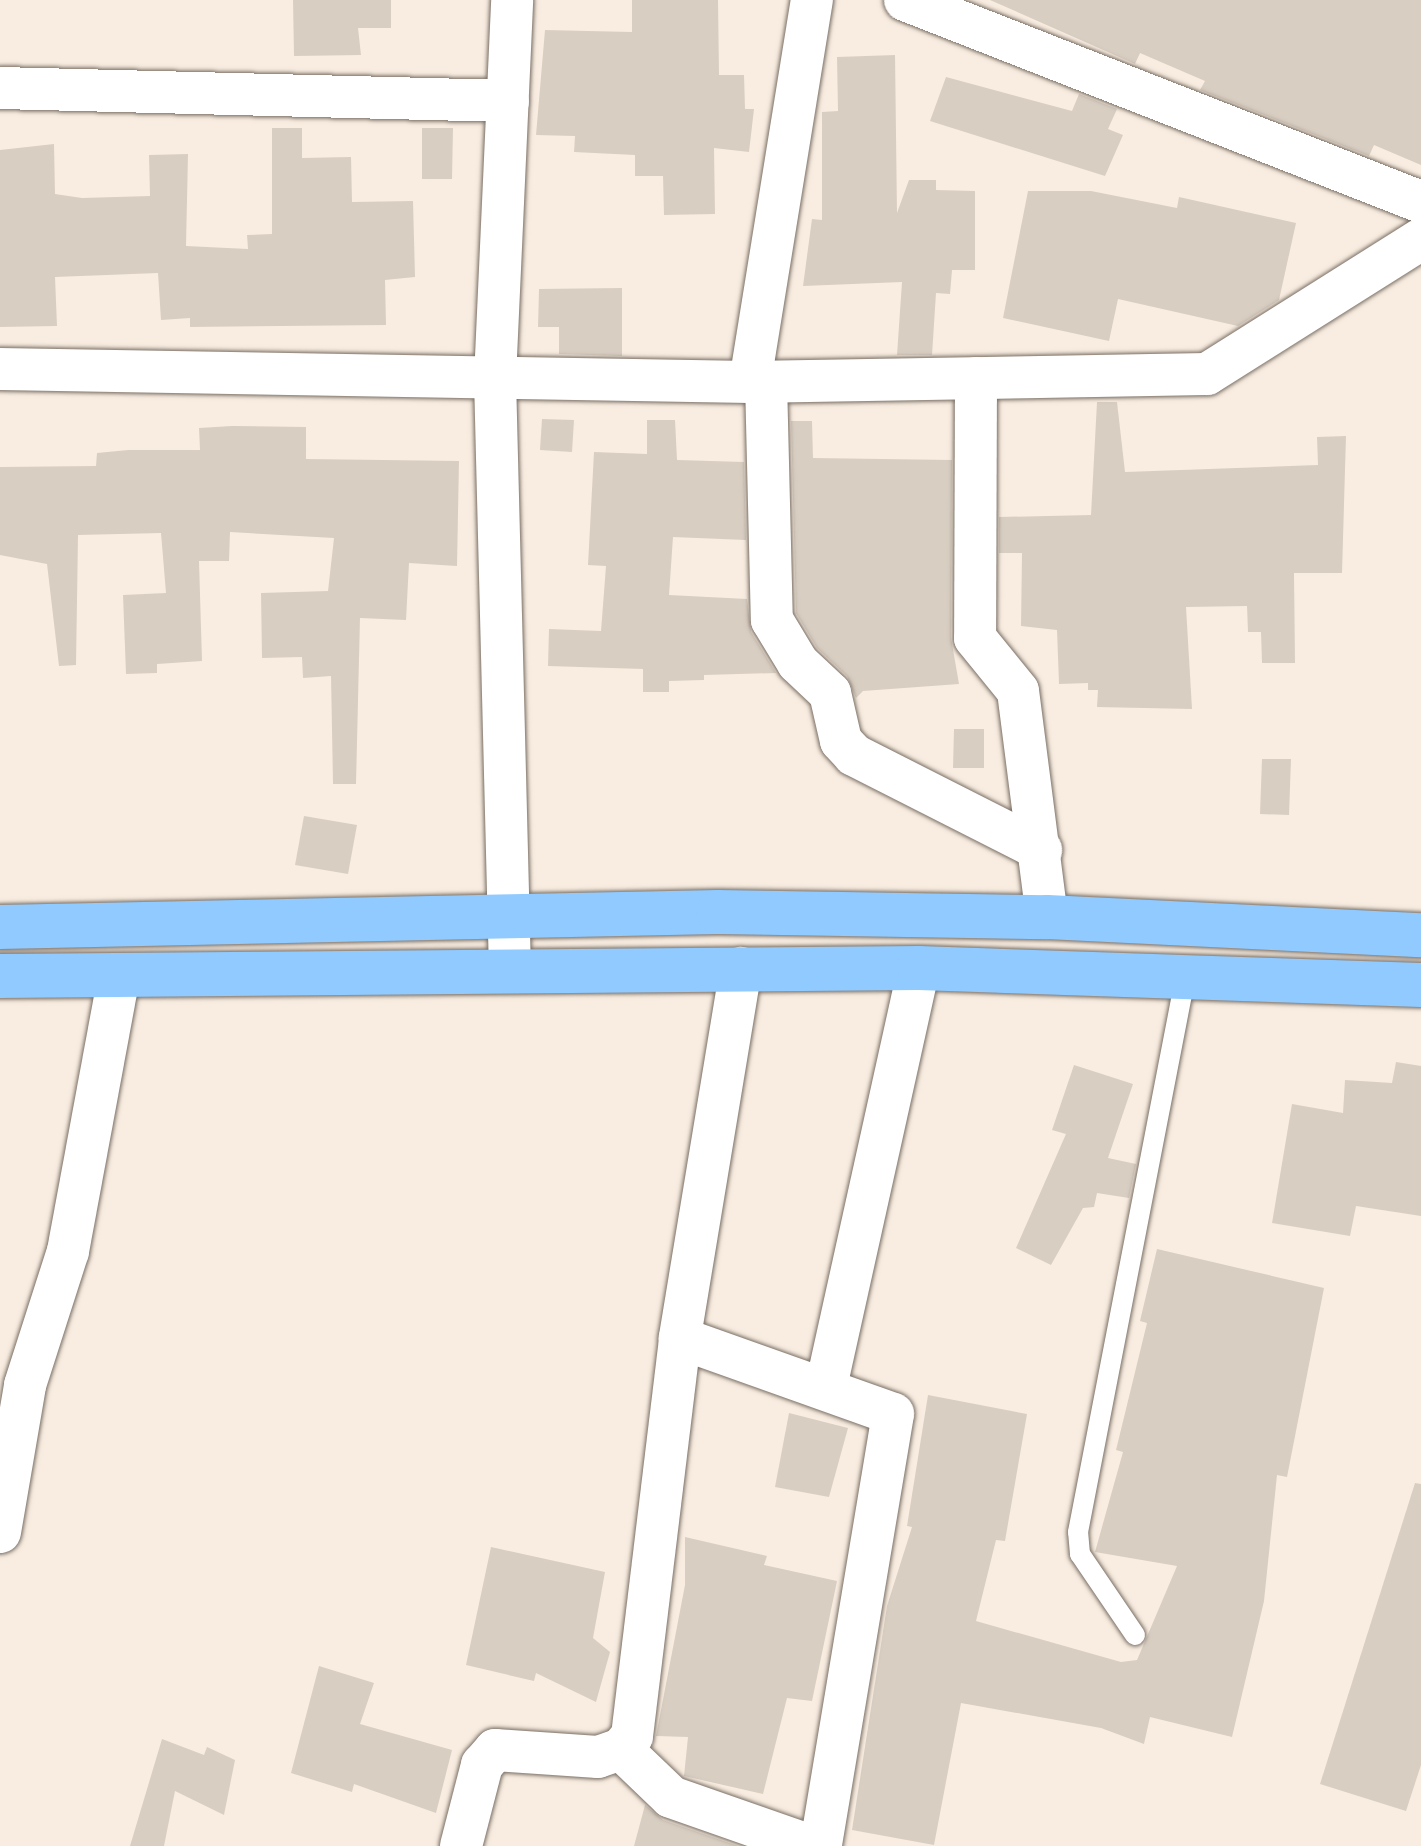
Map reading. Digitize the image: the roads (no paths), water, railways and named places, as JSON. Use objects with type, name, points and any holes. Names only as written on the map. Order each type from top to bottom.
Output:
[{"type":"highway","points":[[0,927],[718,912],[1047,917],[1421,935]]},
{"type":"highway","points":[[0,976],[919,968],[1186,974],[1421,985]]},
{"type":"street","points":[[510,971],[495,379],[512,0]]},
{"type":"street","points":[[812,0],[758,382],[772,620],[798,663],[830,693],[841,741],[854,755],[1041,850]]},
{"type":"street","points":[[905,0],[1421,202]]},
{"type":"street","points":[[0,88],[508,101]]},
{"type":"street","points":[[0,369],[758,382],[1207,374],[1421,239]]},
{"type":"street","points":[[976,378],[975,638],[1018,691],[1041,850],[1047,917]]},
{"type":"street","points":[[461,1846],[482,1765],[495,1750],[598,1757],[621,1749],[632,1736],[680,1338],[741,968]]},
{"type":"street","points":[[826,1387],[919,968]]},
{"type":"street","points":[[0,1532],[25,1385],[68,1251],[119,975]]},
{"type":"street","points":[[680,1338],[744,1365],[826,1387],[893,1414],[821,1846]]},
{"type":"street","points":[[621,1749],[671,1797],[740,1835],[811,1846]]},
{"type":"lane","points":[[1135,1635],[1080,1554],[1078,1532],[1186,974]]}]
